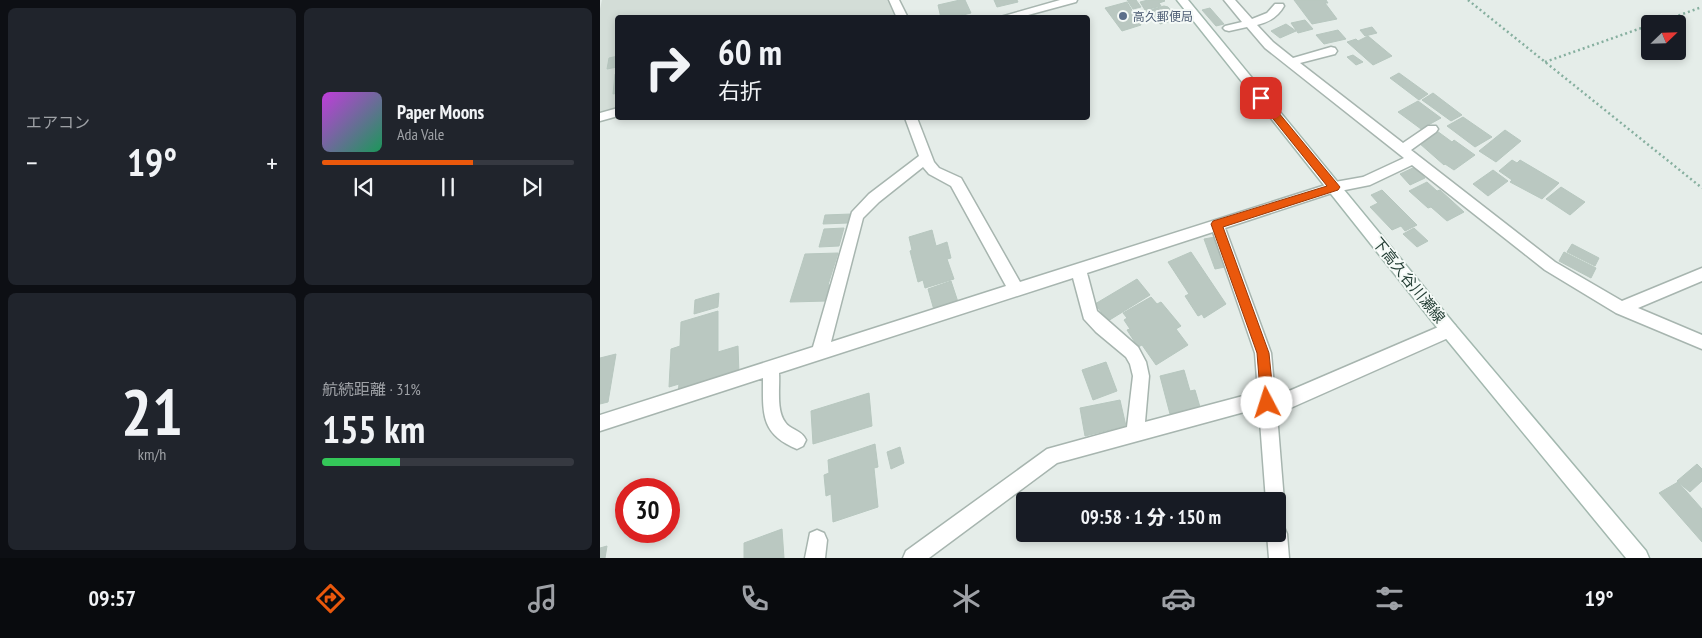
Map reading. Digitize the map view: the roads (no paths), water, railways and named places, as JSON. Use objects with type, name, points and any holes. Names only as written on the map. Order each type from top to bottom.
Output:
[{"type":"street","points":[[894,0],[902,15]]},
{"type":"street","points":[[1014,15],[1072,0]]},
{"type":"street","name":"下高久谷川瀬線","points":[[1182,0],[1448,330],[1639,558]]},
{"type":"street","points":[[1229,0],[1269,45],[1550,266],[1620,308],[1702,342]]},
{"type":"street","points":[[1229,28],[1273,14],[1279,6]]},
{"type":"street","points":[[1291,62],[1331,50]]},
{"type":"street","points":[[600,117],[615,113]]},
{"type":"street","points":[[913,120],[925,158],[934,171],[956,182],[1016,289]]},
{"type":"street","points":[[600,423],[1217,224],[1334,187],[1347,187],[1387,174],[1432,130]]},
{"type":"street","points":[[820,352],[857,216],[874,198],[925,158]]},
{"type":"street","points":[[1217,224],[1263,353],[1273,492]]},
{"type":"street","points":[[1078,269],[1090,314],[1102,327],[1132,352],[1138,362],[1141,383],[1135,432]]},
{"type":"street","points":[[1620,308],[1702,274]]},
{"type":"street","points":[[913,558],[1053,455],[1259,400],[1277,406],[1448,330]]},
{"type":"street","points":[[771,368],[772,412],[779,429],[797,440]]},
{"type":"street","points":[[1278,542],[1279,558]]},
{"type":"place","name":"高久郵便局","points":[[1123,16]]}]
